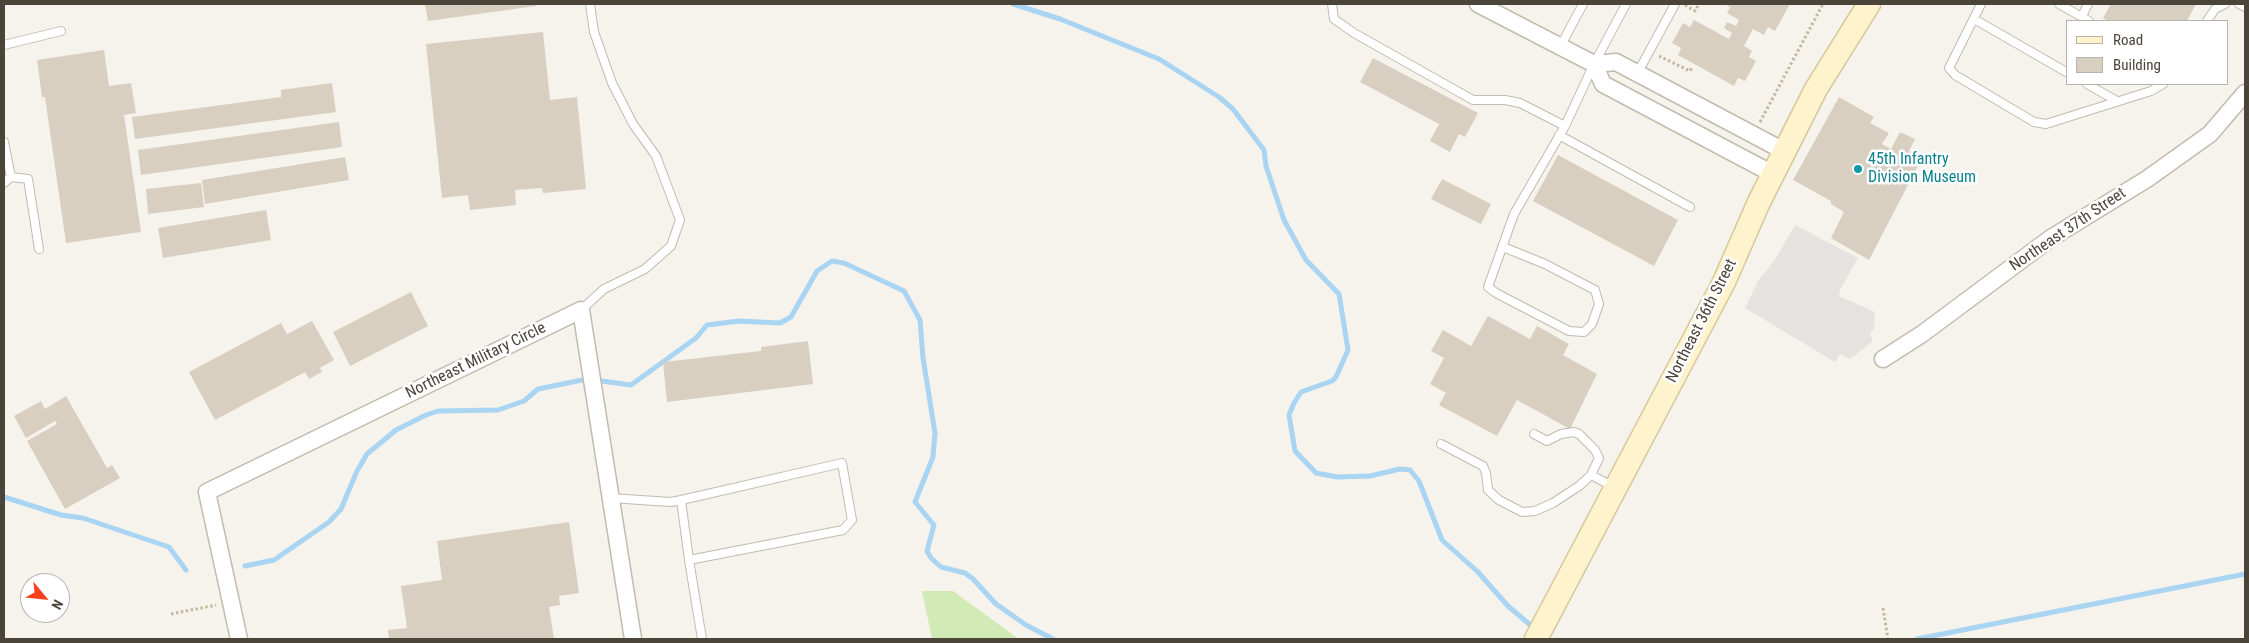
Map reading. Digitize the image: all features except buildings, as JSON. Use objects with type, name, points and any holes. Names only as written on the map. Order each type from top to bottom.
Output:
[{"type":"main road","name":"Northeast 36th Street","points":[[1536,639],[1724,282],[1773,174],[1816,89],[1869,4]]},
{"type":"street","points":[[1478,4],[1594,64],[1616,62],[1784,151]]},
{"type":"street","points":[[1594,64],[1603,84],[1773,174]]},
{"type":"street","name":"Northeast 37th Street","points":[[1883,359],[1922,334],[2051,238],[2147,179],[2210,134],[2245,93]]},
{"type":"street","points":[[581,310],[633,639]]},
{"type":"street","name":"Northeast Military Circle","points":[[239,639],[207,492],[581,310]]},
{"type":"lane","points":[[581,310],[604,289],[645,269],[671,246],[680,220],[656,156],[633,124],[612,84],[594,32],[590,4]]},
{"type":"lane","points":[[1332,4],[1334,18],[1354,33],[1473,100],[1505,100],[1520,103],[1565,126]]},
{"type":"lane","points":[[1560,47],[1583,4]]},
{"type":"lane","points":[[1503,247],[1545,264],[1595,290],[1599,304],[1592,324],[1584,332],[1569,331],[1488,287],[1514,214],[1565,126],[1594,64],[1626,4]]},
{"type":"lane","points":[[1637,74],[1675,4]]},
{"type":"lane","points":[[1981,4],[1948,68],[1955,75],[2034,122],[2046,124],[2150,91],[2161,85]]},
{"type":"lane","points":[[2059,4],[2088,20]]},
{"type":"lane","points":[[2082,16],[2088,4]]},
{"type":"lane","points":[[2208,20],[2215,10],[2225,4]]},
{"type":"lane","points":[[2239,4],[2245,7]]},
{"type":"lane","points":[[1974,19],[2066,72]]},
{"type":"lane","points":[[4,45],[61,31]]},
{"type":"lane","points":[[2089,85],[2117,101]]},
{"type":"lane","points":[[1559,135],[1690,207]]},
{"type":"lane","points":[[4,142],[11,177]]},
{"type":"lane","points":[[4,183],[11,177],[28,179],[39,249]]},
{"type":"lane","points":[[1441,444],[1483,466],[1488,490],[1498,500],[1522,512],[1535,511],[1553,503],[1579,486],[1591,475],[1599,458],[1595,450],[1579,434],[1574,432],[1560,434],[1547,441],[1534,434]]},
{"type":"lane","points":[[610,498],[671,502],[842,463],[852,520],[843,530],[689,560]]},
{"type":"lane","points":[[1591,475],[1616,488]]},
{"type":"lane","points":[[680,500],[702,639]]},
{"type":"path","points":[[1680,13],[1684,5],[1695,10],[1699,4]]},
{"type":"path","points":[[1753,135],[1824,4]]},
{"type":"path","points":[[1658,55],[1690,71],[1692,67]]},
{"type":"path","points":[[171,614],[231,602]]},
{"type":"path","points":[[1883,608],[1888,639]]},
{"type":"green space","points":[[922,591],[953,591],[1019,639],[932,639]]},
{"type":"shaded area","points":[[1795,225],[1858,258],[1840,290],[1839,296],[1875,312],[1874,329],[1870,333],[1873,341],[1850,359],[1840,354],[1835,362],[1745,308],[1758,281],[1774,261]]},
{"type":"waterway","points":[[1013,4],[1060,19],[1159,59],[1219,97],[1233,109],[1264,150],[1266,166],[1284,220],[1306,260],[1339,294],[1348,350],[1336,377],[1332,381],[1301,392],[1294,403],[1289,415],[1295,451],[1316,473],[1337,477],[1370,476],[1400,469],[1410,470],[1419,481],[1442,540],[1478,572],[1508,606],[1535,629]]},
{"type":"waterway","points":[[245,566],[274,560],[329,522],[341,509],[357,471],[367,454],[396,430],[438,411],[498,410],[524,401],[538,389],[587,379],[631,385],[696,338],[707,325],[739,321],[780,323],[791,317],[817,271],[832,261],[844,263],[904,291],[920,320],[923,358],[935,433],[933,457],[915,502],[934,525],[927,551],[931,558],[941,567],[965,573],[996,604],[1026,625],[1053,639]]},
{"type":"waterway","points":[[4,497],[61,515],[83,518],[169,547],[186,570]]},
{"type":"waterway","points":[[1917,639],[2245,574]]},
{"type":"place","name":"45th Infantry Division Museum","points":[[1858,169]]}]
